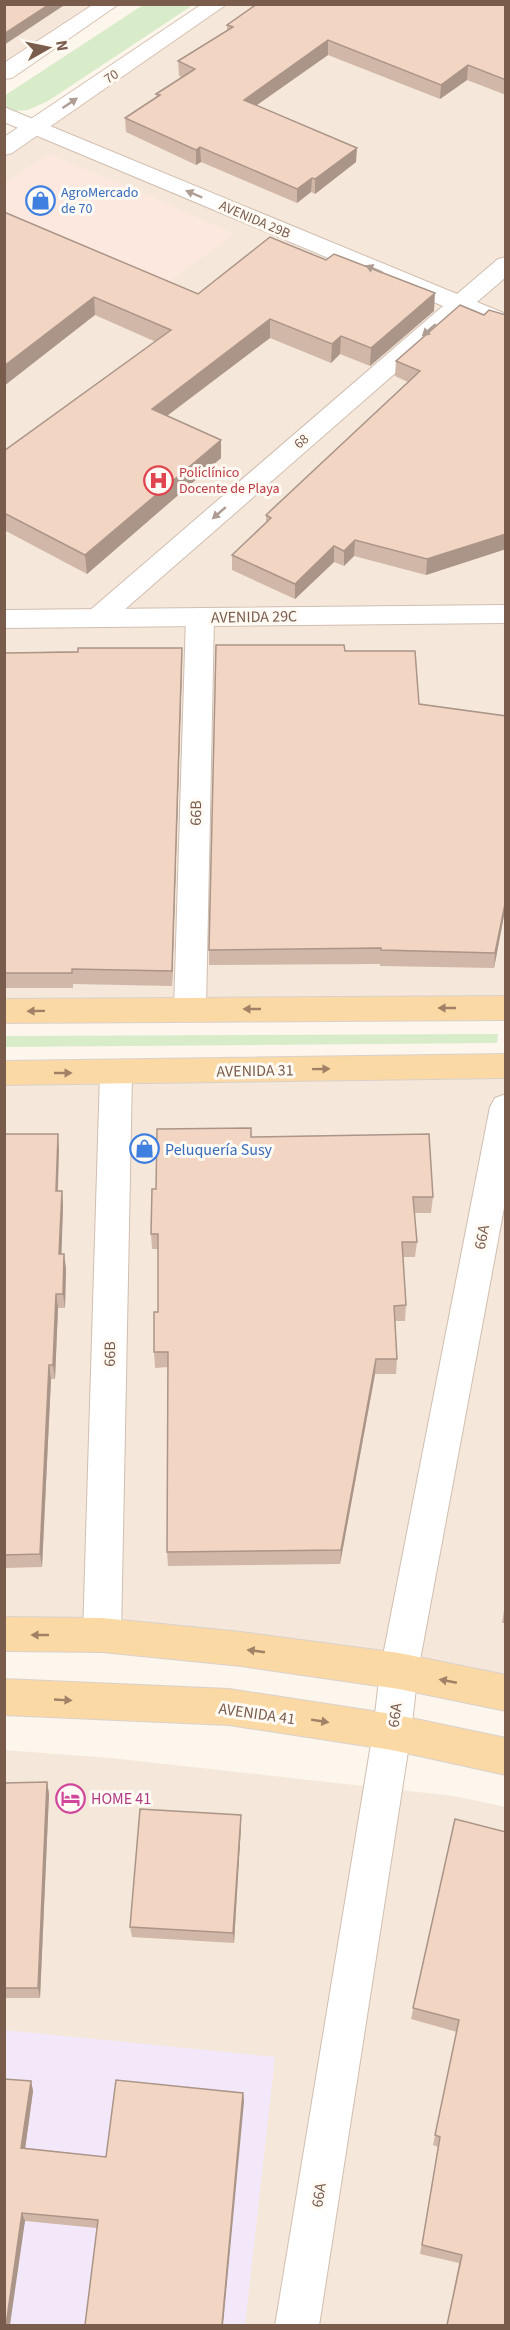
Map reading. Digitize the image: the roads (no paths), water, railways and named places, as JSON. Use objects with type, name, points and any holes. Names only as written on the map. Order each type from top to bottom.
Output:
[{"type":"main road","points":[[4,1011],[506,1008]]},
{"type":"main road","name":"AVENIDA 31","points":[[4,1073],[506,1066]]},
{"type":"main road","points":[[4,1634],[102,1635],[241,1649],[399,1671],[506,1693]]},
{"type":"main road","name":"AVENIDA 41","points":[[4,1697],[229,1707],[392,1732],[506,1757]]},
{"type":"street","points":[[4,73],[109,4]]},
{"type":"street","name":"70","points":[[4,148],[217,4]]},
{"type":"street","name":"AVENIDA 29B","points":[[4,114],[506,323]]},
{"type":"street","name":"68","points":[[98,618],[506,264]]},
{"type":"street","name":"AVENIDA 29C","points":[[12,615],[98,618],[506,614]]},
{"type":"street","name":"66B","points":[[190,1009],[200,617]]},
{"type":"street","name":"66B","points":[[102,1635],[116,1072]]},
{"type":"street","name":"66A","points":[[297,2325],[392,1732],[399,1671],[506,1107]]},
{"type":"place","name":"AgroMercado de 70","points":[[40,200]]},
{"type":"place","name":"Policlínico Docente de Playa","points":[[158,480]]},
{"type":"place","name":"Peluquería Susy","points":[[144,1149]]},
{"type":"place","name":"HOME 41","points":[[70,1798]]}]
